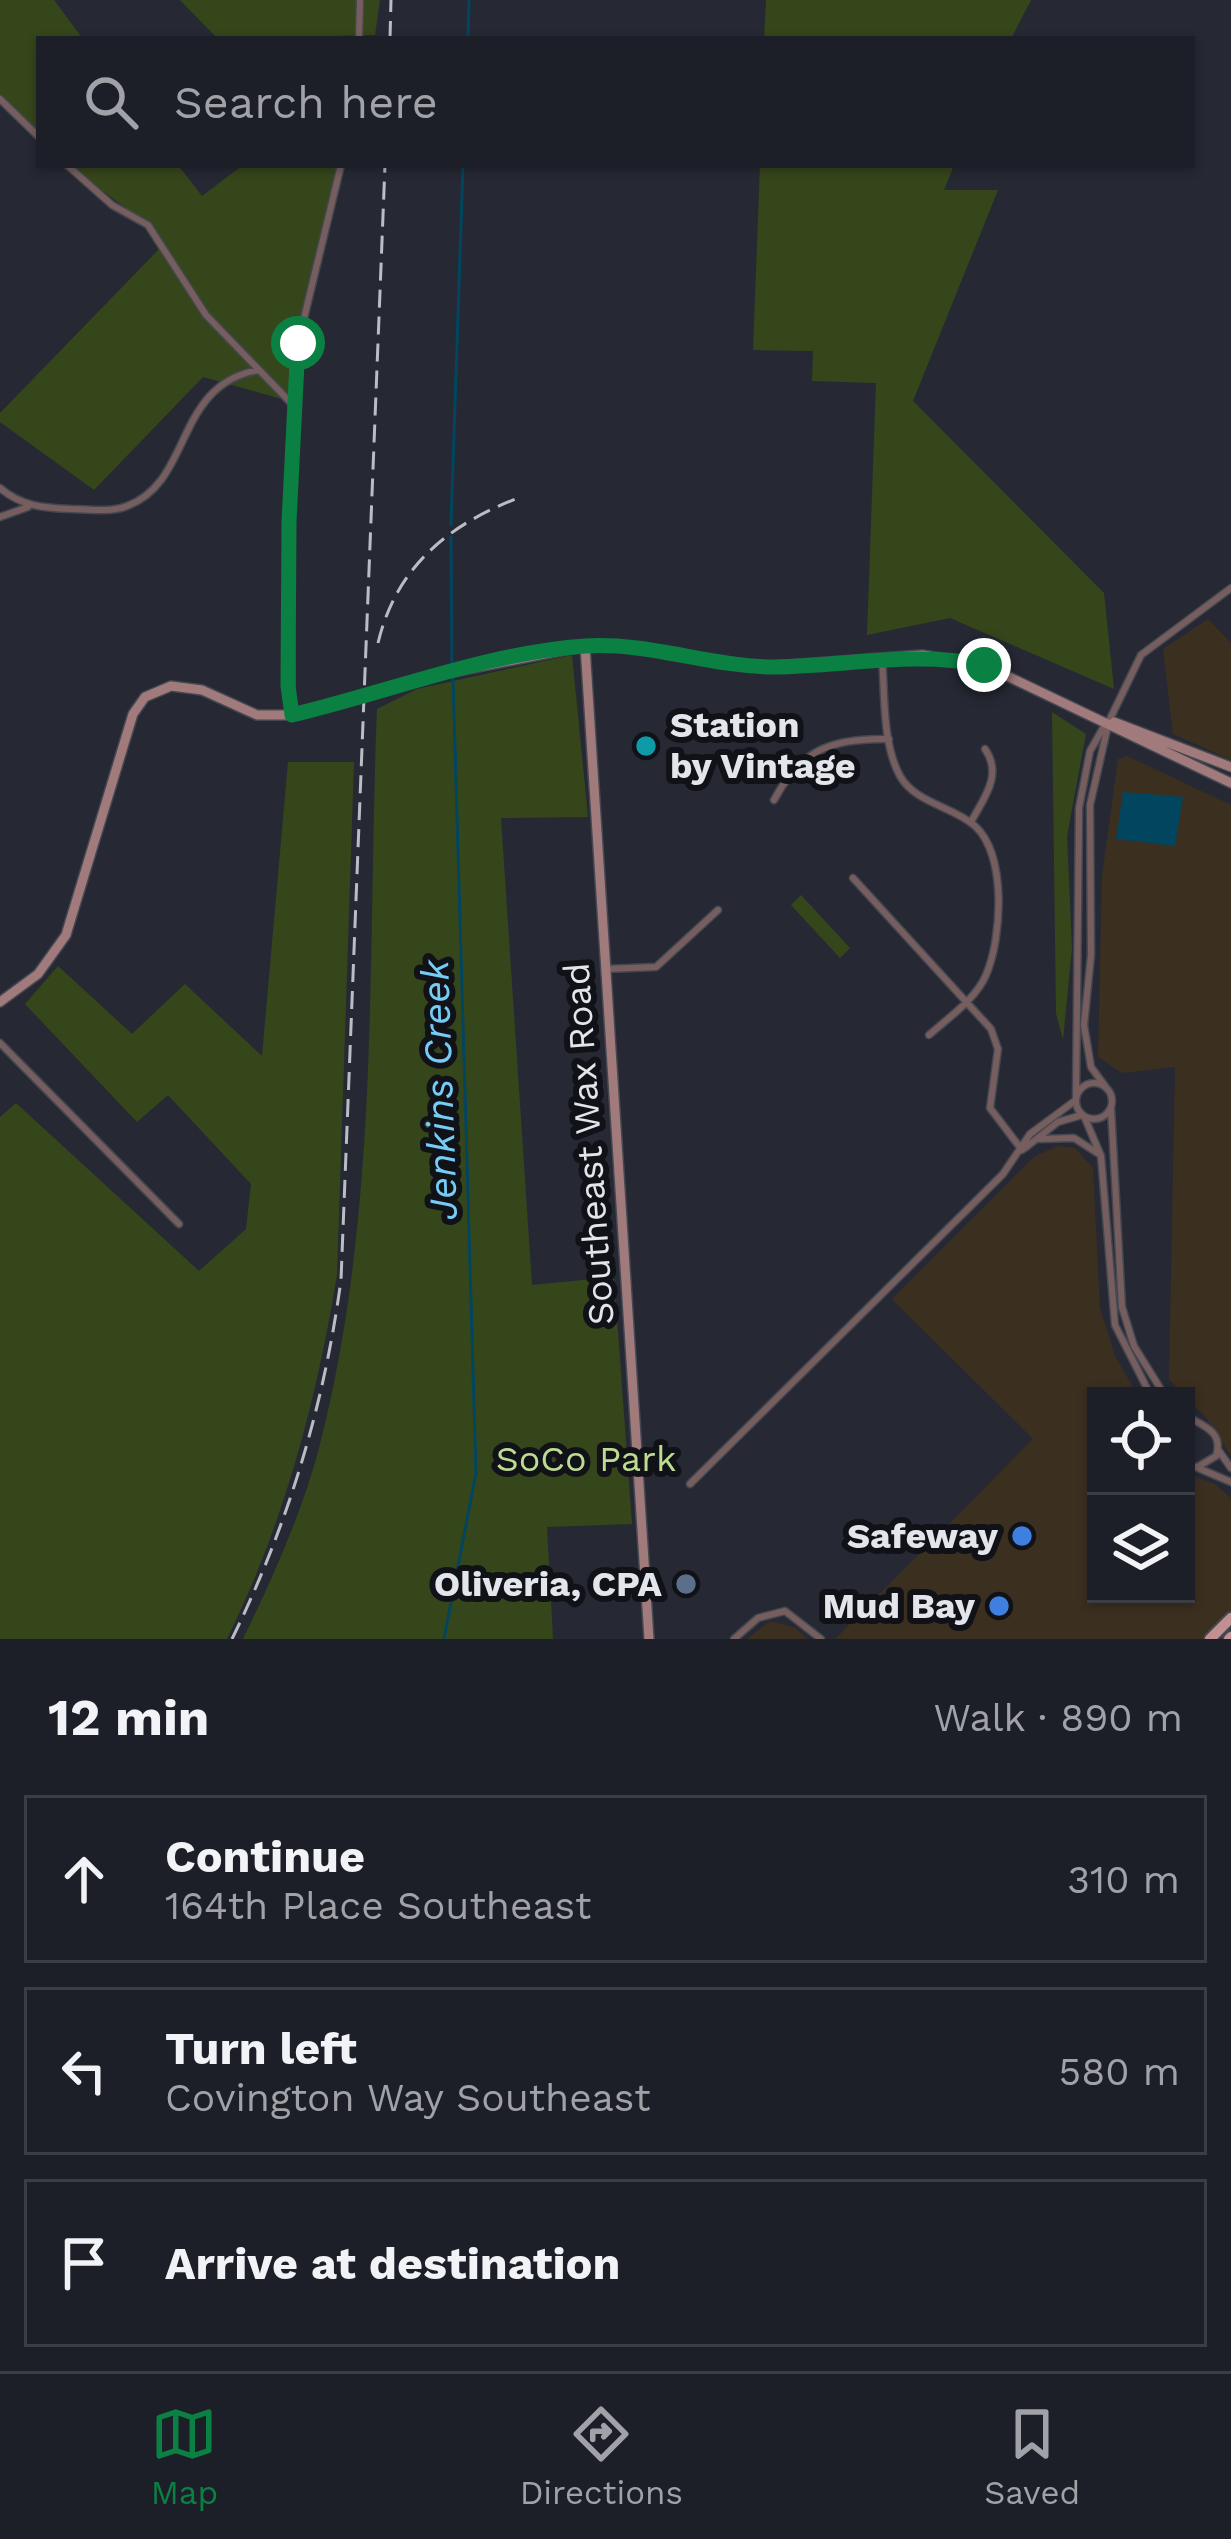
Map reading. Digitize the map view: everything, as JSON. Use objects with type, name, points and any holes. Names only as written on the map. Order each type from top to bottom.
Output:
[{"type":"main road","points":[[1210,1639],[1231,1618]]},
{"type":"street","points":[[359,36],[360,0]]},
{"type":"street","points":[[0,99],[36,134]]},
{"type":"street","points":[[70,168],[112,205],[148,224],[206,315],[294,406]]},
{"type":"street","points":[[292,715],[288,686],[298,343],[340,168]]},
{"type":"street","points":[[0,517],[32,506],[130,506],[154,488],[209,391],[234,374],[259,370]]},
{"type":"street","points":[[0,488],[32,506]]},
{"type":"street","points":[[1145,1387],[1121,1342],[1109,1297],[1101,1156],[1076,1099],[1079,808],[1090,751],[1141,655],[1231,588]]},
{"type":"street","points":[[0,1002],[38,974],[66,934],[139,704],[171,686],[202,690],[257,715],[292,715],[468,668],[585,646],[630,647],[762,667],[922,656],[984,665],[1228,782]]},
{"type":"street","name":"Southeast Wax Road","points":[[585,646],[649,1639]]},
{"type":"street","points":[[882,658],[890,739],[906,785],[971,822],[993,852],[996,881],[987,974],[929,1035]]},
{"type":"street","points":[[1109,721],[1133,725],[1231,767]]},
{"type":"street","points":[[1109,721],[1090,805],[1091,955],[1084,1025],[1091,1067],[1105,1086],[1111,1108],[1122,1306],[1134,1346],[1159,1387]]},
{"type":"street","points":[[774,800],[791,775],[820,748],[837,740],[890,739]]},
{"type":"street","points":[[971,822],[992,784],[994,766],[986,748]]},
{"type":"street","points":[[853,878],[991,1028],[996,1042],[990,1108],[1022,1150]]},
{"type":"street","points":[[605,969],[656,967],[718,910]]},
{"type":"street","points":[[0,1043],[179,1224]]},
{"type":"street","points":[[1022,1150],[1030,1134],[1076,1099],[1084,1085],[1105,1086]]},
{"type":"street","points":[[691,1484],[1022,1150],[1058,1122],[1099,1118],[1111,1108]]},
{"type":"street","points":[[1036,1139],[1074,1138],[1101,1156]]},
{"type":"street","points":[[1195,1422],[1215,1434],[1218,1449],[1231,1468]]},
{"type":"street","points":[[1195,1427],[1202,1426]]},
{"type":"street","points":[[1199,1466],[1211,1461],[1218,1449]]},
{"type":"street","points":[[1195,1465],[1231,1482]]},
{"type":"street","points":[[734,1639],[758,1618],[785,1611],[821,1639]]},
{"type":"shaded area","points":[[1208,619],[1231,643],[1231,760],[1173,734],[1163,649]]},
{"type":"shaded area","points":[[1127,756],[1231,805],[1231,1456],[1195,1406],[1195,1387],[1177,1387],[1169,1379],[1175,1067],[1122,1073],[1098,1057],[1102,876],[1118,759]]},
{"type":"shaded area","points":[[1057,1146],[1075,1148],[1093,1168],[1100,1308],[1115,1356],[1133,1387],[1087,1387],[1087,1603],[1195,1603],[1195,1477],[1215,1484],[1231,1498],[1231,1612],[1203,1639],[835,1639],[1033,1439],[892,1299],[1034,1157]]},
{"type":"shaded area","points":[[770,1621],[796,1628],[807,1639],[747,1639]]},
{"type":"green space","points":[[0,0],[54,0],[81,36],[36,36],[36,133],[0,95]]},
{"type":"green space","points":[[180,0],[380,0],[375,35],[215,36]]},
{"type":"green space","points":[[766,0],[1031,0],[1013,36],[764,36]]},
{"type":"green space","points":[[71,168],[180,168],[202,196],[239,168],[340,168],[289,401],[203,377],[94,490],[0,422],[0,413],[163,245],[148,224]]},
{"type":"green space","points":[[760,168],[953,168],[944,190],[998,190],[913,401],[1104,593],[1114,689],[950,618],[867,635],[876,383],[812,381],[813,351],[753,350]]},
{"type":"green space","name":"SoCo Park","points":[[572,655],[588,817],[501,818],[532,1285],[614,1277],[632,1524],[547,1527],[553,1639],[243,1639],[313,1469],[340,1354],[353,1263],[368,1079],[377,709],[417,689]]},
{"type":"green space","points":[[1052,712],[1086,734],[1067,836],[1072,948],[1063,1040],[1056,1013]]},
{"type":"green space","points":[[288,762],[354,762],[337,1275],[308,1416],[281,1507],[227,1639],[0,1639],[0,1117],[16,1103],[199,1271],[246,1229],[251,1184],[168,1095],[137,1122],[25,1004],[58,966],[132,1034],[185,984],[262,1056]]},
{"type":"green space","points":[[801,895],[850,948],[840,958],[791,905]]},
{"type":"water","points":[[1123,792],[1183,797],[1175,846],[1116,839]]},
{"type":"waterway","name":"Jenkins Creek","points":[[468,36],[469,0]]},
{"type":"waterway","name":"Jenkins Creek","points":[[451,525],[463,168]]},
{"type":"waterway","name":"Jenkins Creek","points":[[451,537],[452,669]]},
{"type":"waterway","name":"Jenkins Creek","points":[[444,1639],[476,1473],[453,678]]},
{"type":"railway","points":[[390,36],[391,0]]},
{"type":"railway","points":[[232,1639],[270,1553],[301,1464],[325,1373],[341,1280],[385,168]]},
{"type":"railway","points":[[378,643],[398,592],[428,552],[469,521],[518,498]]},
{"type":"place","name":"Station by Vintage","points":[[646,746]]},
{"type":"place","name":"Safeway","points":[[1022,1536]]},
{"type":"place","name":"Oliveria, CPA","points":[[686,1584]]},
{"type":"place","name":"Mud Bay","points":[[999,1606]]},
{"type":"route","points":[[298,343],[289,522],[292,715],[447,673],[585,646],[630,647],[736,666],[798,667],[922,656],[984,665]]}]
